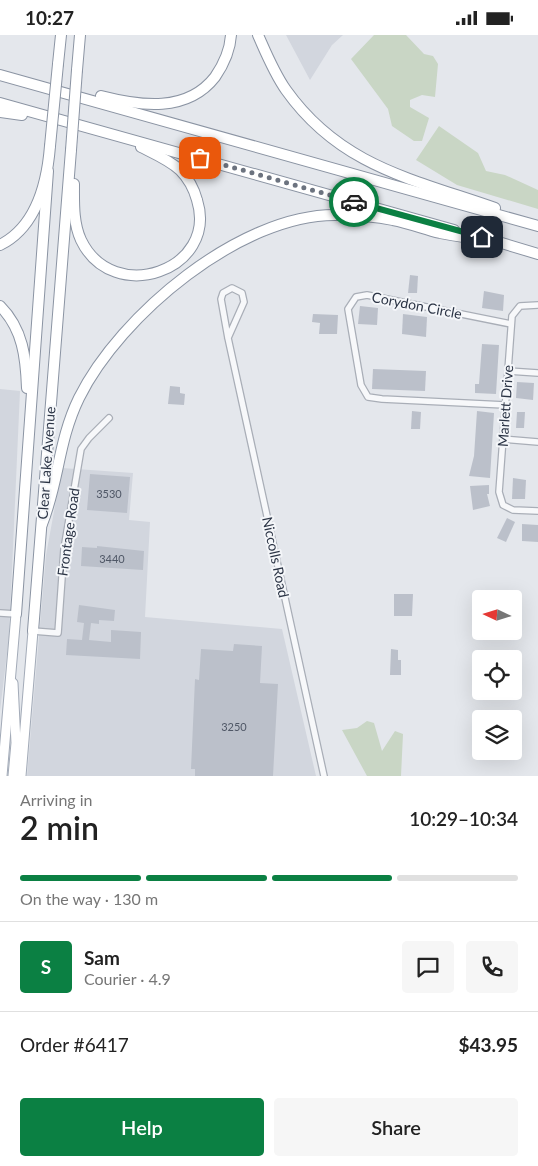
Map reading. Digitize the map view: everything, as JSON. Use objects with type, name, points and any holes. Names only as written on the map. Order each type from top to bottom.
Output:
[{"type":"highway","points":[[80,35],[71,152],[75,218],[81,240],[87,250],[102,266],[118,273],[144,276],[162,271],[182,259],[194,239],[200,213],[194,191],[181,171],[174,165],[110,134]]},
{"type":"highway","points":[[78,58],[84,35]]},
{"type":"highway","points":[[64,93],[89,93],[141,105],[176,103],[194,95],[212,80],[226,60],[231,35]]},
{"type":"highway","points":[[258,35],[281,82],[304,113],[325,134],[349,152],[386,170],[538,225]]},
{"type":"highway","name":"Clear Lake Avenue","points":[[16,614],[48,171],[60,39]]},
{"type":"highway","points":[[0,73],[64,93],[538,225]]},
{"type":"highway","points":[[0,103],[58,121],[538,254]]},
{"type":"highway","points":[[0,112],[58,121]]},
{"type":"highway","name":"Clear Lake Avenue","points":[[33,631],[71,152]]},
{"type":"highway","points":[[0,245],[16,235],[31,217],[48,171]]},
{"type":"highway","points":[[42,524],[49,506],[63,438],[80,397],[128,329],[178,282],[214,256],[269,228],[300,219],[335,215],[393,220],[440,233],[500,243]]},
{"type":"highway","points":[[0,306],[19,334],[24,350],[29,434]]},
{"type":"main road","name":"Clear Lake Avenue","points":[[2,776],[16,614]]},
{"type":"main road","name":"Clear Lake Avenue","points":[[21,776],[33,631]]},
{"type":"main road","points":[[10,673],[15,694],[16,743],[14,776]]},
{"type":"street","name":"Niccolls Road","points":[[228,337],[244,302],[242,293],[232,288],[223,293],[221,299],[228,337],[324,776]]},
{"type":"street","name":"Corydon Circle","points":[[505,405],[368,397],[361,385],[348,309],[356,297],[367,295],[511,324]]},
{"type":"street","name":"Marlett Drive","points":[[538,305],[525,304],[517,308],[512,316],[499,492],[503,505],[513,509],[538,511]]},
{"type":"street","points":[[508,371],[538,373]]},
{"type":"street","name":"Frontage Road","points":[[33,631],[58,633],[64,556],[81,449],[89,437],[110,418]]},
{"type":"street","points":[[503,439],[538,442]]},
{"type":"street","points":[[0,613],[16,614]]},
{"type":"shaded area","points":[[286,35],[343,35],[332,45],[310,80]]},
{"type":"shaded area","points":[[0,389],[20,391],[9,637],[0,711]]},
{"type":"shaded area","points":[[62,468],[133,473],[129,520],[150,522],[145,617],[282,629],[316,776],[27,776],[46,555]]},
{"type":"green space","points":[[374,35],[406,35],[424,54],[433,56],[438,64],[435,97],[422,95],[410,100],[410,107],[429,118],[422,141],[414,141],[392,126],[388,109],[351,59]]},
{"type":"green space","points":[[439,126],[478,153],[486,171],[505,175],[538,190],[538,209],[457,185],[416,160]]},
{"type":"green space","points":[[367,721],[374,723],[382,751],[395,731],[403,734],[401,776],[367,776],[342,730],[357,728]]},
{"type":"building","points":[[410,275],[418,276],[417,293],[408,293]]},
{"type":"building","points":[[484,291],[504,295],[503,311],[482,308]]},
{"type":"building","points":[[360,306],[378,308],[377,325],[358,324]]},
{"type":"building","points":[[313,314],[338,315],[337,334],[319,334],[320,323],[312,322]]},
{"type":"building","points":[[403,314],[427,317],[426,337],[402,334]]},
{"type":"building","points":[[482,344],[499,345],[496,394],[475,393],[475,384],[479,384]]},
{"type":"building","points":[[373,369],[426,371],[425,391],[372,389]]},
{"type":"building","points":[[517,382],[534,383],[533,400],[516,398]]},
{"type":"building","points":[[170,386],[180,387],[180,393],[185,394],[184,405],[168,404]]},
{"type":"building","points":[[412,411],[421,412],[420,429],[411,429]]},
{"type":"building","points":[[477,411],[494,413],[490,478],[469,476],[474,456]]},
{"type":"building","points":[[517,412],[525,412],[524,428],[516,428]]},
{"type":"building","points":[[90,474],[130,477],[127,513],[87,510]]},
{"type":"building","points":[[513,478],[526,480],[525,499],[512,499]]},
{"type":"building","points":[[489,485],[489,494],[487,494],[490,506],[473,510],[470,486]]},
{"type":"building","points":[[507,518],[515,522],[506,542],[497,538]]},
{"type":"building","points":[[522,524],[538,525],[538,542],[522,541]]},
{"type":"building","points":[[97,546],[144,551],[143,570],[81,566],[82,547],[97,548]]},
{"type":"building","points":[[394,594],[413,594],[412,616],[394,616]]},
{"type":"building","points":[[79,605],[115,610],[114,621],[99,620],[99,624],[91,623],[89,640],[111,642],[111,630],[141,632],[140,659],[66,655],[67,639],[82,640],[84,623],[77,622]]},
{"type":"building","points":[[234,644],[262,646],[260,683],[278,684],[273,776],[195,776],[195,769],[191,769],[195,679],[199,680],[201,649],[233,651]]},
{"type":"building","points":[[391,649],[398,650],[398,660],[401,660],[401,675],[390,675]]},
{"type":"way so far","points":[[200,158],[354,202]]},
{"type":"route","points":[[354,202],[482,237]]}]
